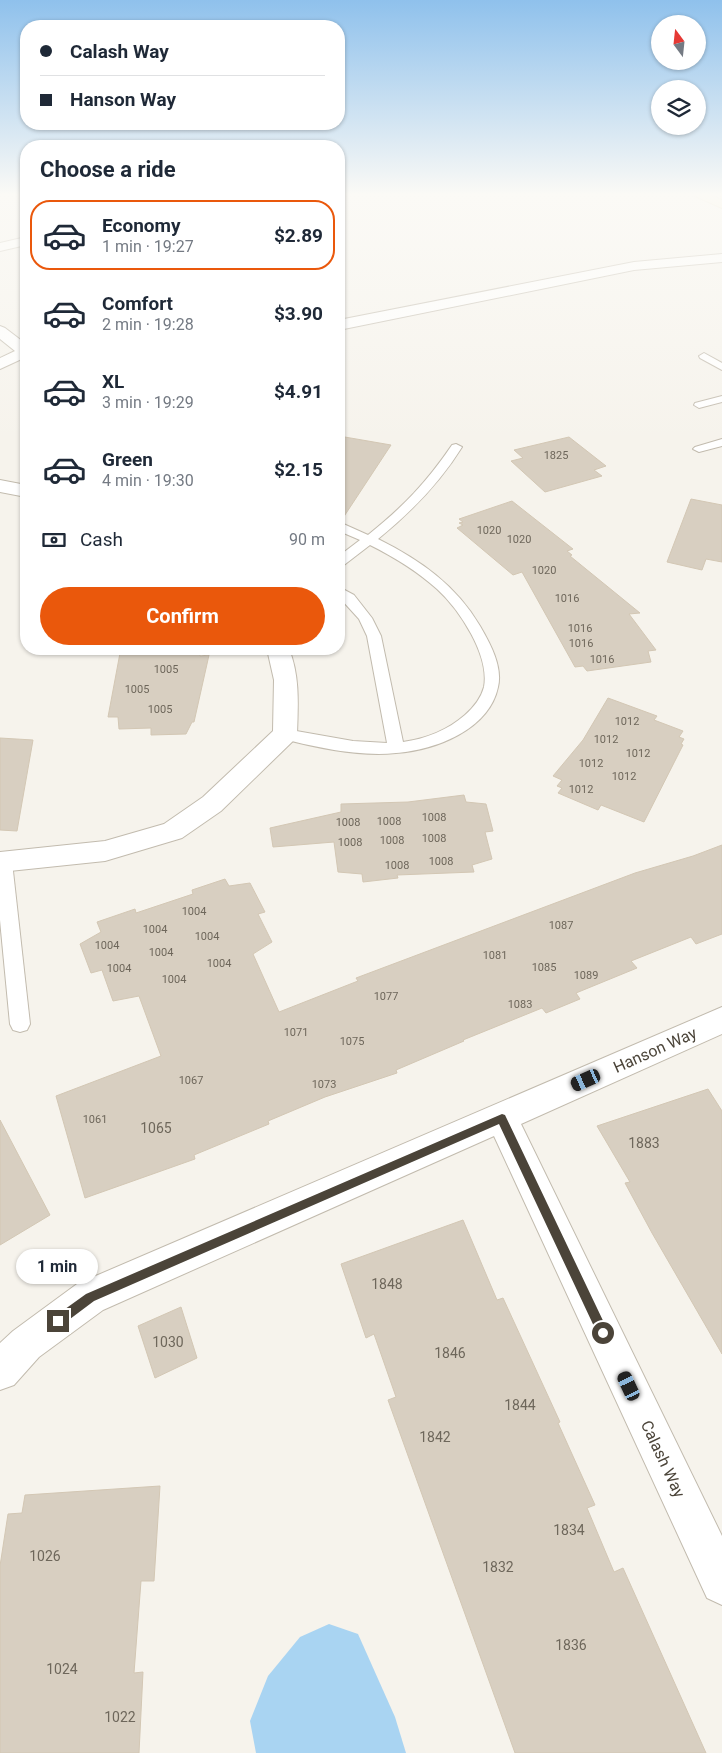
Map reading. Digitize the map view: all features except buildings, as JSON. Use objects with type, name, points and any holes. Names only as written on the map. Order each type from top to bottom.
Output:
[{"type":"street","points":[[345,325],[576,278]]},
{"type":"street","points":[[0,331],[20,348]]},
{"type":"street","points":[[0,364],[20,354]]},
{"type":"street","points":[[0,486],[20,490]]},
{"type":"street","points":[[1,862],[105,851],[173,830],[212,804],[285,734],[286,694],[280,655]]},
{"type":"street","name":"Hanson Way","points":[[0,1371],[26,1344],[90,1298],[722,1020]]},
{"type":"street","name":"Calash Way","points":[[502,1118],[722,1583]]},
{"type":"lane","points":[[704,356],[722,367]]},
{"type":"lane","points":[[699,405],[722,399]]},
{"type":"lane","points":[[698,449],[722,442]]},
{"type":"lane","points":[[345,558],[398,518],[426,491],[447,463],[456,447]]},
{"type":"lane","points":[[285,734],[368,748],[396,748],[417,745],[450,733],[471,718],[483,705],[491,686],[491,667],[479,638],[462,609],[445,589],[418,566],[345,529]]},
{"type":"lane","points":[[345,595],[365,618],[374,636],[396,748]]},
{"type":"lane","points":[[1,862],[20,1024]]},
{"type":"water","points":[[329,1624],[358,1634],[395,1717],[406,1753],[256,1753],[250,1721],[268,1676],[300,1637]]},
{"type":"route","points":[[58,1321],[90,1298],[502,1118],[603,1333]]}]
